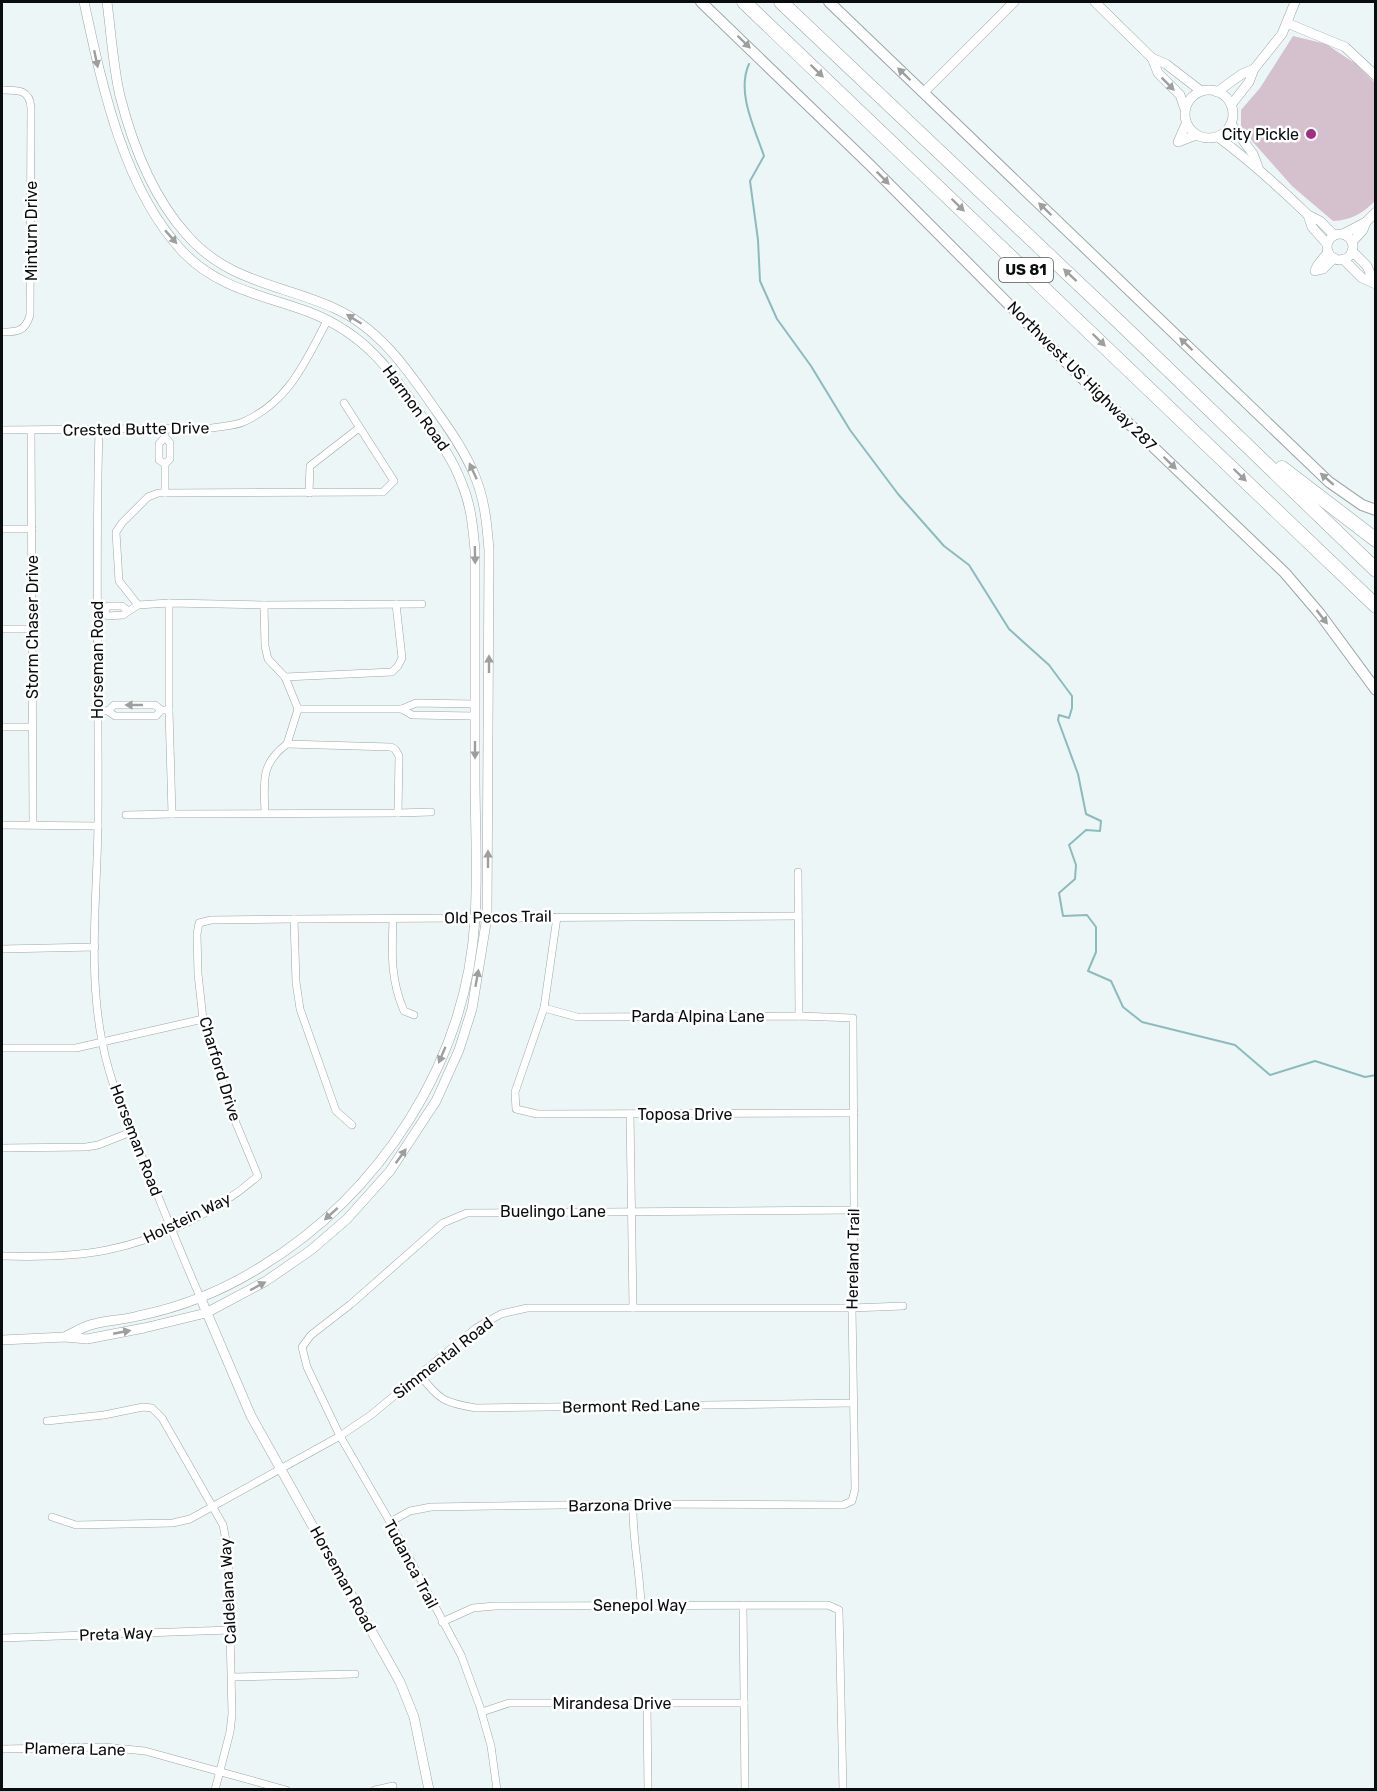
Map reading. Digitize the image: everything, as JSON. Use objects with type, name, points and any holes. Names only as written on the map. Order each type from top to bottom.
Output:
[{"type":"highway","name":"US 81","points":[[744,2],[1375,606]]},
{"type":"highway","name":"US 81","points":[[781,2],[1376,570]]},
{"type":"highway","points":[[1233,432],[1376,540]]},
{"type":"main road","name":"Northwest US Highway 287","points":[[701,2],[870,165],[1100,396],[1285,573],[1320,614],[1376,690]]},
{"type":"main road","points":[[829,2],[1329,482],[1362,505],[1376,510]]},
{"type":"street","name":"Harmon Road","points":[[65,1337],[91,1324],[138,1316],[201,1299],[259,1269],[301,1240],[335,1211],[364,1181],[398,1139],[425,1093],[458,1010],[476,918],[475,550],[472,518],[452,459],[388,368],[367,346],[343,329],[309,312],[241,291],[208,273],[185,254],[165,232],[149,206],[131,166],[103,91],[84,2]]},
{"type":"street","name":"Harmon Road","points":[[65,1337],[87,1339],[206,1313],[266,1281],[311,1250],[347,1219],[390,1171],[436,1101],[459,1050],[472,1009],[487,917],[489,550],[485,507],[476,477],[458,442],[407,369],[381,340],[357,320],[334,308],[251,280],[215,261],[187,236],[169,212],[156,188],[134,138],[120,94],[107,2]]},
{"type":"street","points":[[924,92],[1014,2]]},
{"type":"street","points":[[1095,2],[1152,58],[1166,64],[1201,91]]},
{"type":"street","points":[[1231,105],[1249,82],[1254,69],[1282,34],[1295,2]]},
{"type":"street","points":[[1287,23],[1345,47],[1376,76]]},
{"type":"street","points":[[1152,58],[1158,73],[1180,95],[1185,109],[1186,124],[1178,142],[1196,135]]},
{"type":"street","points":[[1217,92],[1242,74],[1254,69]]},
{"type":"street","name":"Minturn Drive","points":[[2,90],[24,92],[30,101],[31,108],[30,315],[24,329],[18,332],[2,332]]},
{"type":"street","points":[[1185,109],[1193,95],[1201,91],[1217,92],[1228,100],[1233,113],[1231,124],[1218,137],[1203,138],[1196,135],[1186,124]]},
{"type":"street","points":[[1231,124],[1253,154],[1257,166]]},
{"type":"street","points":[[1218,137],[1244,159],[1257,166],[1308,215],[1350,238],[1352,247],[1367,266],[1375,284]]},
{"type":"street","points":[[1333,253],[1339,234],[1366,222],[1376,212]]},
{"type":"street","points":[[1308,215],[1312,227],[1333,253],[1362,278],[1375,284]]},
{"type":"street","points":[[1333,253],[1352,247],[1366,222]]},
{"type":"street","name":"Crested Butte Drive","points":[[2,430],[165,433],[212,429],[243,422],[273,403],[295,381],[327,321]]},
{"type":"street","points":[[138,605],[119,580],[116,532],[148,496],[158,493],[383,492],[394,481],[344,404]]},
{"type":"street","points":[[309,493],[310,466],[359,428]]},
{"type":"street","name":"Storm Chaser Drive","points":[[31,430],[33,824]]},
{"type":"street","name":"Horseman Road","points":[[99,431],[98,826],[94,902],[95,985],[102,1042],[131,1132],[206,1313],[252,1416],[400,1682],[414,1717],[429,1790]]},
{"type":"street","points":[[165,433],[170,442],[170,459],[165,464],[165,493]]},
{"type":"street","points":[[2,529],[32,528]]},
{"type":"street","points":[[100,612],[108,616],[123,615],[127,610],[138,605],[169,603],[422,604]]},
{"type":"street","points":[[169,603],[165,710],[172,814]]},
{"type":"street","points":[[285,677],[392,672],[402,658],[396,604]]},
{"type":"street","points":[[264,605],[265,646],[268,659],[285,677],[298,709],[287,744],[273,754],[268,766],[264,782],[265,813]]},
{"type":"street","points":[[2,629],[32,629]]},
{"type":"street","points":[[298,709],[402,709],[416,703],[475,704]]},
{"type":"street","points":[[108,711],[114,705],[155,705],[165,710]]},
{"type":"street","points":[[402,709],[412,715],[475,716]]},
{"type":"street","points":[[97,710],[108,711],[115,716],[156,716],[165,710]]},
{"type":"street","points":[[2,727],[32,727]]},
{"type":"street","points":[[287,744],[391,747],[395,749],[399,756],[398,813]]},
{"type":"street","points":[[126,814],[431,812]]},
{"type":"street","points":[[2,825],[98,826]]},
{"type":"street","points":[[798,872],[799,1016]]},
{"type":"street","name":"Old Pecos Trail","points":[[199,923],[211,920],[294,919],[798,916]]},
{"type":"street","points":[[544,1008],[557,917]]},
{"type":"street","points":[[294,919],[296,982],[300,1009],[336,1111],[352,1125]]},
{"type":"street","points":[[393,919],[392,954],[396,992],[404,1011],[414,1015]]},
{"type":"street","name":"Charford Drive","points":[[199,923],[198,974],[203,1019],[236,1123],[258,1176]]},
{"type":"street","points":[[2,949],[95,947]]},
{"type":"street","name":"Parda Alpina Lane","points":[[544,1008],[577,1017],[799,1016],[853,1018]]},
{"type":"street","name":"Toposa Drive","points":[[544,1008],[515,1092],[516,1109],[537,1114],[854,1113]]},
{"type":"street","name":"Hereland Trail","points":[[852,1501],[855,1489],[852,1308],[853,1018]]},
{"type":"street","points":[[2,1048],[76,1048],[203,1019]]},
{"type":"street","points":[[630,1114],[633,1308]]},
{"type":"street","points":[[2,1148],[86,1147],[131,1132]]},
{"type":"street","name":"Holstein Way","points":[[2,1256],[37,1257],[104,1251],[131,1245],[205,1213],[238,1193],[258,1176]]},
{"type":"street","name":"Buelingo Lane","points":[[302,1347],[311,1335],[351,1304],[443,1223],[466,1212],[854,1210]]},
{"type":"street","name":"Simmental Road","points":[[52,1516],[76,1525],[173,1523],[190,1520],[340,1436],[371,1415],[476,1328],[501,1314],[527,1308],[903,1306]]},
{"type":"street","points":[[2,1340],[27,1341],[65,1337]]},
{"type":"street","name":"Tudanca Trail","points":[[302,1347],[307,1367],[340,1436],[390,1522],[460,1655],[482,1712],[491,1746],[496,1790]]},
{"type":"street","name":"Bermont Red Lane","points":[[420,1375],[433,1392],[452,1404],[476,1408],[853,1403]]},
{"type":"street","name":"Caldelana Way","points":[[47,1421],[104,1415],[143,1407],[152,1408],[162,1418],[223,1525],[227,1540],[232,1714],[230,1732],[215,1790]]},
{"type":"street","name":"Barzona Drive","points":[[390,1522],[410,1511],[431,1507],[843,1504],[852,1501]]},
{"type":"street","points":[[633,1504],[632,1531],[640,1576],[641,1605]]},
{"type":"street","points":[[742,1605],[745,1790]]},
{"type":"street","name":"Senepol Way","points":[[442,1622],[473,1608],[828,1605],[839,1610],[843,1790]]},
{"type":"street","name":"Preta Way","points":[[2,1638],[230,1630]]},
{"type":"street","points":[[232,1677],[355,1674]]},
{"type":"street","name":"Mirandesa Drive","points":[[482,1712],[509,1703],[744,1703]]},
{"type":"street","points":[[647,1704],[648,1790]]},
{"type":"street","name":"Plamera Lane","points":[[2,1749],[104,1747],[144,1751],[286,1790]]},
{"type":"street","points":[[375,1790],[393,1786]]},
{"type":"shaded area","name":"City Pickle","points":[[1293,36],[1326,44],[1356,64],[1375,83],[1375,201],[1351,218],[1333,221],[1292,186],[1241,126],[1241,110],[1260,88]]},
{"type":"waterway","points":[[749,64],[745,86],[746,98],[764,156],[750,181],[758,240],[760,281],[777,319],[811,366],[850,430],[898,494],[944,546],[969,565],[1009,629],[1049,665],[1072,696],[1069,718],[1059,715],[1058,720],[1078,774],[1086,814],[1101,821],[1100,831],[1086,830],[1069,845],[1076,865],[1075,879],[1059,893],[1063,916],[1087,915],[1096,927],[1096,952],[1088,971],[1111,981],[1123,1007],[1142,1022],[1235,1045],[1270,1075],[1315,1061],[1365,1077],[1376,1075]]},
{"type":"place","name":"City Pickle","points":[[1311,134]]}]
